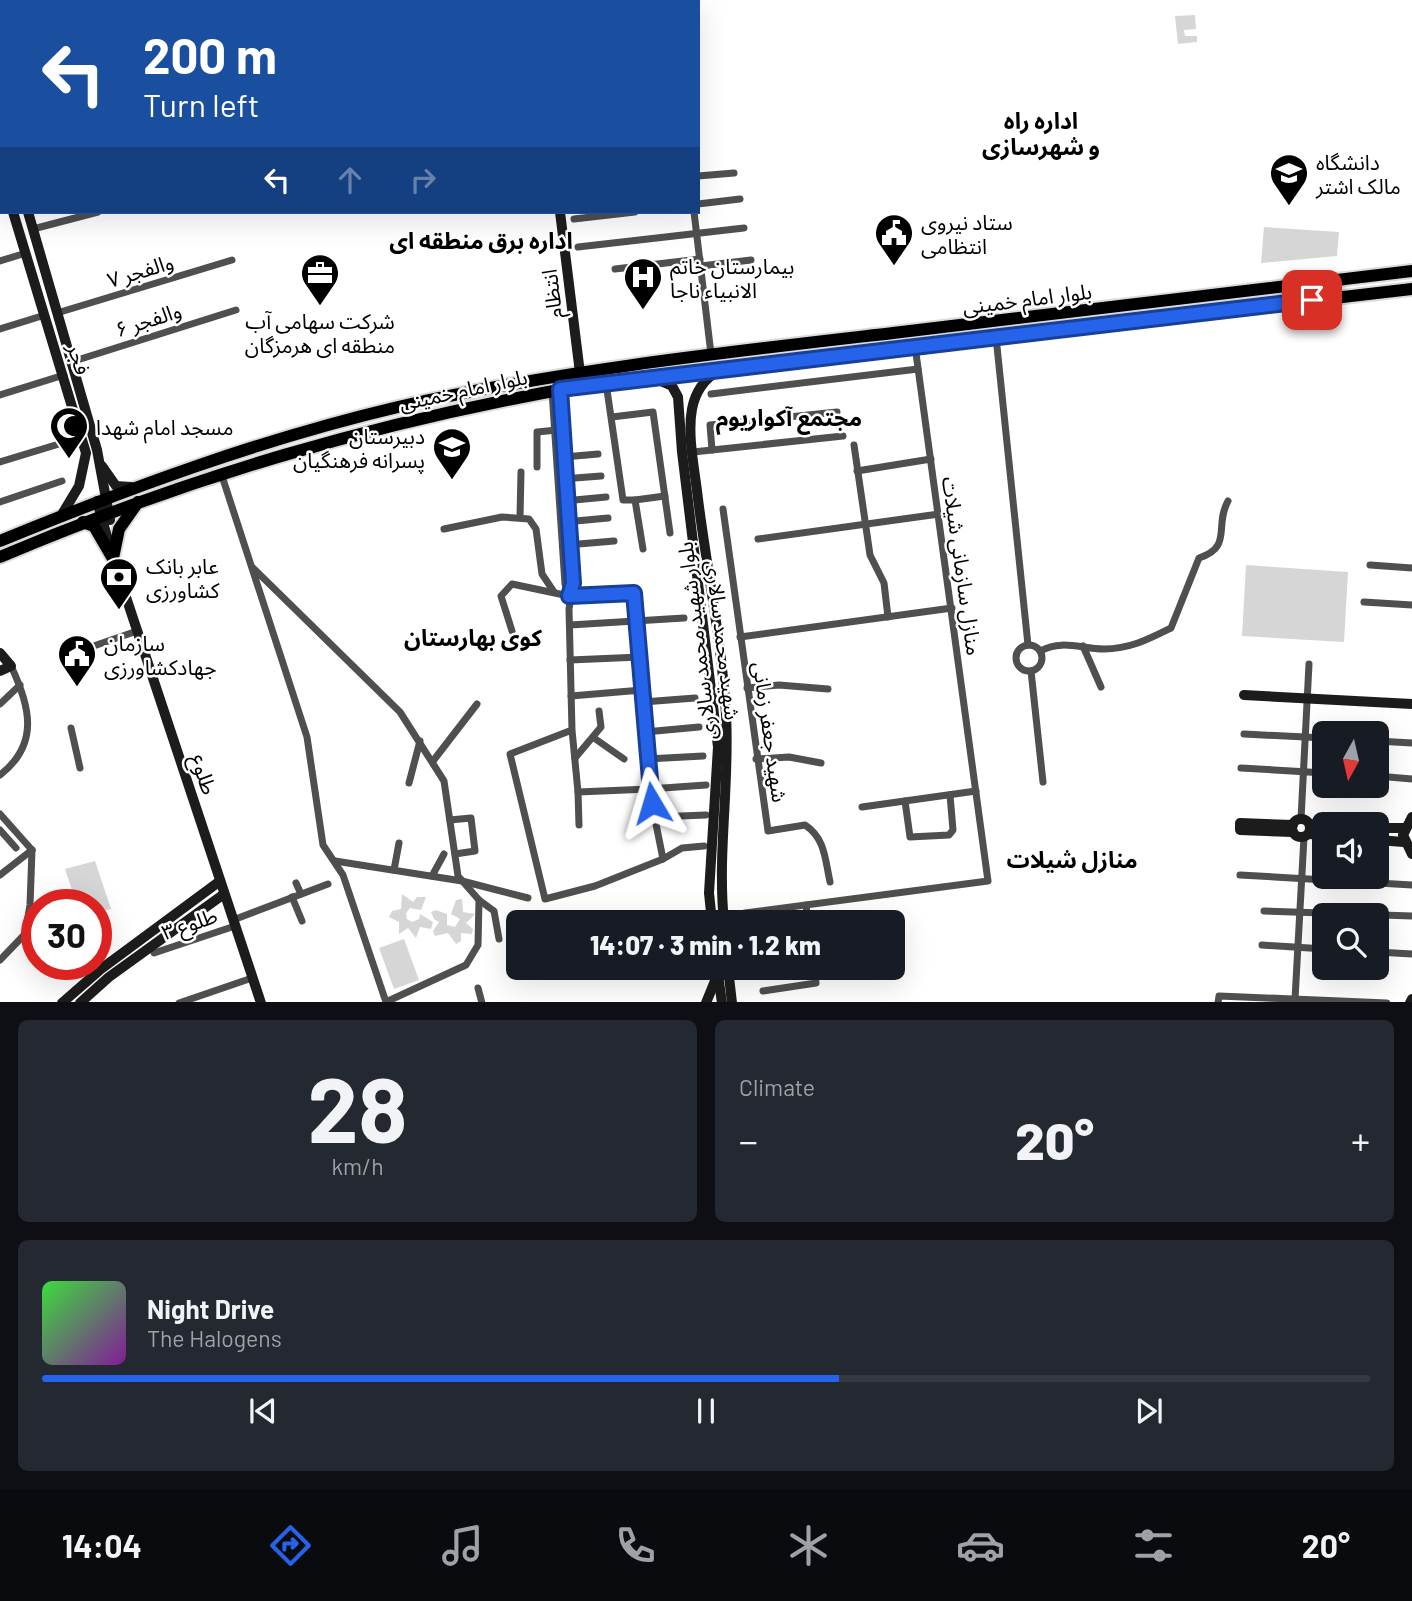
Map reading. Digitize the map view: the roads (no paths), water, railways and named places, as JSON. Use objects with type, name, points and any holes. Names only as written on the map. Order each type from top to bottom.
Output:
[{"type":"main road","name":"فجر","points":[[14,214],[26,253],[71,362],[92,451],[79,486],[61,516]]},
{"type":"main road","name":"فجر","points":[[29,214],[64,375],[83,436],[100,462],[105,514]]},
{"type":"main road","name":"انتظام","points":[[560,214],[580,373]]},
{"type":"main road","name":"بلوار امام خمینی","points":[[0,541],[102,500],[255,447],[398,408],[580,373],[711,354],[1412,271]]},
{"type":"main road","name":"بلوار امام خمینی","points":[[0,557],[139,500],[221,473],[400,422],[556,390],[1412,289]]},
{"type":"main road","points":[[1184,298],[1186,314]]},
{"type":"main road","name":"بلوار شهید محمد سالاری","points":[[723,369],[706,380],[696,395],[688,452],[726,712],[727,797],[721,868],[723,910]]},
{"type":"main road","name":"شهید محمد سالاری","points":[[651,377],[672,386],[678,397],[688,452],[718,747],[709,893],[711,910]]},
{"type":"main road","points":[[100,462],[116,486],[141,486]]},
{"type":"main road","points":[[113,558],[119,529],[139,500]]},
{"type":"main road","name":"طلوع","points":[[105,514],[113,558],[261,1002]]},
{"type":"main road","points":[[83,522],[94,526],[113,558]]},
{"type":"main road","points":[[0,653],[5,668]]},
{"type":"main road","points":[[1244,695],[1412,704]]},
{"type":"main road","points":[[1412,817],[1404,828],[1404,842],[1412,854]]},
{"type":"main road","points":[[1302,829],[1312,828]]},
{"type":"main road","points":[[1389,828],[1404,828]]},
{"type":"main road","points":[[1302,829],[1312,832]]},
{"type":"main road","points":[[1389,841],[1404,842]]},
{"type":"main road","points":[[63,1002],[101,969],[220,881]]},
{"type":"main road","points":[[81,1002],[109,977],[224,894]]},
{"type":"main road","points":[[162,923],[169,933]]},
{"type":"main road","points":[[706,1002],[716,980]]},
{"type":"main road","points":[[721,980],[722,1002]]},
{"type":"main road","points":[[725,980],[732,1002]]},
{"type":"street","points":[[700,176],[734,173]]},
{"type":"street","points":[[700,204],[740,199]]},
{"type":"street","points":[[33,229],[90,214]]},
{"type":"street","points":[[575,219],[618,214]]},
{"type":"street","points":[[694,214],[711,354]]},
{"type":"street","points":[[578,247],[744,228]]},
{"type":"street","points":[[0,261],[26,253]]},
{"type":"street","name":"والفجر ۷","points":[[0,329],[232,260]]},
{"type":"street","points":[[615,270],[751,260]]},
{"type":"street","name":"والفجر ۶","points":[[71,362],[236,310]]},
{"type":"street","points":[[996,336],[1028,645]]},
{"type":"street","name":"منازل سازمانی شیلات","points":[[806,905],[988,881],[915,346]]},
{"type":"street","points":[[711,394],[918,369]]},
{"type":"street","points":[[0,395],[64,375]]},
{"type":"street","points":[[606,383],[622,500],[665,496]]},
{"type":"street","points":[[556,390],[567,545],[565,584],[569,596],[572,730],[579,825]]},
{"type":"street","points":[[612,417],[653,412],[670,533]]},
{"type":"street","points":[[712,450],[710,425],[837,412]]},
{"type":"street","points":[[558,430],[564,457],[562,479]]},
{"type":"street","points":[[537,467],[537,432],[558,430]]},
{"type":"street","points":[[0,463],[83,436]]},
{"type":"street","points":[[688,452],[843,436]]},
{"type":"street","points":[[854,446],[872,562],[885,586],[888,617]]},
{"type":"street","points":[[564,457],[598,454]]},
{"type":"street","points":[[857,471],[931,459]]},
{"type":"street","points":[[520,517],[521,472]]},
{"type":"street","points":[[221,473],[307,737],[323,845],[335,861],[386,1002],[466,965],[478,945],[479,900]]},
{"type":"street","points":[[562,479],[601,476]]},
{"type":"street","points":[[0,502],[62,481]]},
{"type":"street","points":[[564,501],[606,497]]},
{"type":"street","points":[[635,500],[643,549]]},
{"type":"street","points":[[1040,650],[1041,664],[1031,671],[1022,670],[1016,659],[1021,648],[1028,645],[1040,650],[1065,643],[1102,649],[1128,647],[1171,628],[1199,558],[1213,554],[1221,542],[1221,513],[1228,501]]},
{"type":"street","name":"شهید جعفر زمانی","points":[[723,509],[768,831],[805,825],[815,831],[822,844],[830,882]]},
{"type":"street","points":[[758,539],[939,514]]},
{"type":"street","points":[[565,522],[608,518]]},
{"type":"street","points":[[444,529],[484,519],[529,519],[535,525],[542,574],[554,592]]},
{"type":"street","points":[[567,545],[614,541]]},
{"type":"street","points":[[1370,565],[1412,568]]},
{"type":"street","points":[[252,567],[400,712],[420,741],[444,781],[458,876],[479,900],[494,911],[499,939]]},
{"type":"street","points":[[512,631],[501,596],[507,586],[523,584],[569,596],[634,593],[649,789],[663,859]]},
{"type":"street","points":[[1364,602],[1412,605]]},
{"type":"street","points":[[740,637],[951,608]]},
{"type":"street","points":[[570,625],[684,618]]},
{"type":"street","points":[[85,649],[137,631]]},
{"type":"street","points":[[1083,646],[1101,687]]},
{"type":"street","points":[[570,660],[639,657]]},
{"type":"street","points":[[1295,999],[1309,664]]},
{"type":"street","points":[[0,775],[22,753],[27,737],[27,713],[20,685],[5,668]]},
{"type":"street","points":[[1031,671],[1043,782]]},
{"type":"street","points":[[0,704],[20,685]]},
{"type":"street","points":[[747,688],[779,685],[828,689]]},
{"type":"street","points":[[571,696],[642,690]]},
{"type":"street","points":[[643,702],[695,698]]},
{"type":"street","points":[[433,761],[477,704]]},
{"type":"street","points":[[575,758],[601,727],[599,711]]},
{"type":"street","points":[[645,732],[699,727]]},
{"type":"street","points":[[71,728],[79,768]]},
{"type":"street","points":[[572,730],[510,754],[545,899],[595,886],[663,859],[682,848],[704,846]]},
{"type":"street","points":[[1244,734],[1312,737]]},
{"type":"street","points":[[594,738],[624,759]]},
{"type":"street","points":[[409,783],[420,741]]},
{"type":"street","points":[[1390,742],[1412,743]]},
{"type":"street","points":[[647,759],[703,756]]},
{"type":"street","points":[[756,759],[789,757],[821,763]]},
{"type":"street","points":[[1241,768],[1312,772]]},
{"type":"street","points":[[1390,777],[1412,779]]},
{"type":"street","points":[[578,792],[706,786]]},
{"type":"street","points":[[862,807],[976,791]]},
{"type":"street","points":[[905,801],[910,837],[949,835],[953,830],[950,795]]},
{"type":"street","points":[[0,814],[32,850],[30,905],[25,934],[0,960]]},
{"type":"street","points":[[655,817],[706,815]]},
{"type":"street","points":[[450,820],[471,818],[475,851],[455,854]]},
{"type":"street","points":[[0,830],[16,848]]},
{"type":"street","points":[[394,870],[399,844]]},
{"type":"street","points":[[0,875],[32,850]]},
{"type":"street","points":[[432,876],[444,855]]},
{"type":"street","points":[[335,861],[462,881],[528,898]]},
{"type":"street","points":[[1240,875],[1412,885]]},
{"type":"street","points":[[296,883],[301,894]]},
{"type":"street","name":"طلوع ۳","points":[[154,953],[328,884]]},
{"type":"street","points":[[292,897],[302,921]]},
{"type":"street","points":[[768,910],[806,905],[807,910]]},
{"type":"street","points":[[1264,911],[1412,916]]},
{"type":"street","points":[[1262,945],[1312,948]]},
{"type":"street","points":[[1389,953],[1412,954]]},
{"type":"street","points":[[182,1002],[253,978]]},
{"type":"street","points":[[763,991],[816,983],[816,980]]},
{"type":"street","points":[[478,988],[482,1002]]},
{"type":"street","points":[[1218,1002],[1219,996],[1364,1002]]},
{"type":"place","name":"دانشگاه مالک اشتر","points":[[1289,207]]},
{"type":"place","name":"ستاد نیروی انتظامی","points":[[894,267]]},
{"type":"place","name":"شرکت سهامی آب منطقه ای هرمزگان","points":[[320,307]]},
{"type":"place","name":"بیمارستان خاتم الانبیاء ناجا","points":[[643,311]]},
{"type":"place","name":"مسجد امام شهدا","points":[[69,460]]},
{"type":"place","name":"دبیرستان پسرانه فرهنگیان","points":[[452,481]]},
{"type":"place","name":"عابر بانک کشاورزی","points":[[119,611]]},
{"type":"place","name":"سازمان جهادکشاورزی","points":[[77,688]]},
{"type":"district","name":"اداره راه و شهرسازی","points":[[1041,133]]},
{"type":"district","name":"اداره برق منطقه ای","points":[[481,240]]},
{"type":"district","name":"مجتمع آکواریوم","points":[[789,417]]},
{"type":"district","name":"کوی بهارستان","points":[[473,637]]},
{"type":"district","name":"منازل شیلات","points":[[1072,859]]}]
